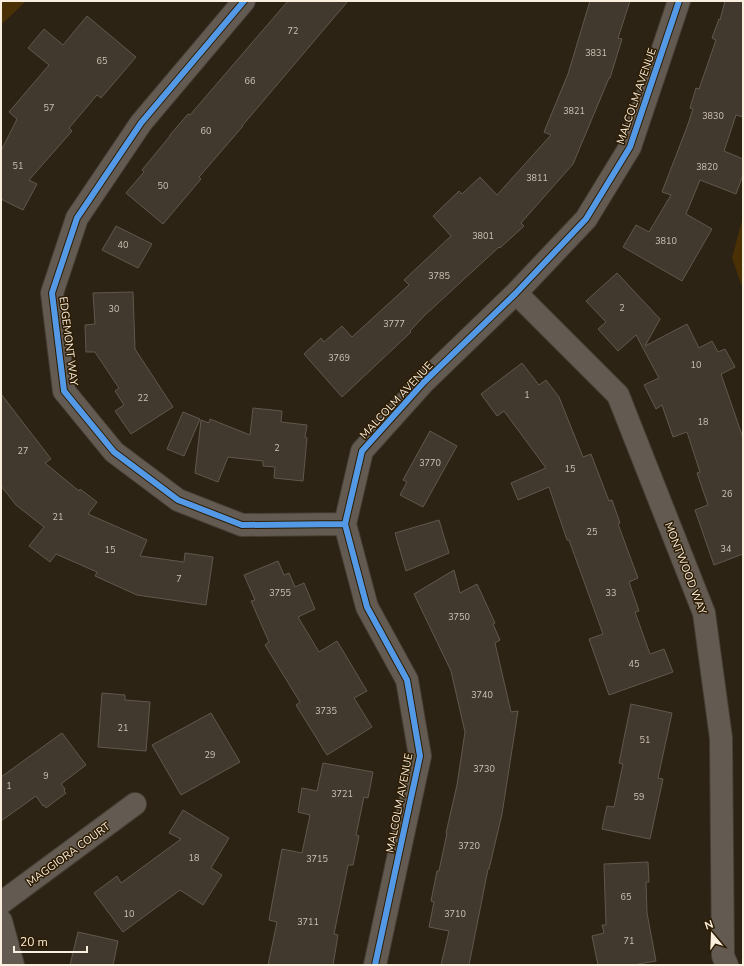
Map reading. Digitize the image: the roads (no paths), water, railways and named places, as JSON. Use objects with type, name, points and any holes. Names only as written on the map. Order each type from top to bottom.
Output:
[{"type":"street","name":"EDGEMONT WAY","points":[[244,1],[141,123],[77,218],[52,293],[64,391],[114,452],[178,500],[242,525],[345,524]]},
{"type":"street","name":"MALCOLM AVENUE","points":[[375,965],[420,756],[407,680],[367,607],[345,524],[362,451],[424,382],[516,293],[586,219],[630,147],[679,1]]},
{"type":"street","name":"MONTWOOD WAY","points":[[516,293],[618,396],[704,613],[721,738],[723,956],[727,965]]},
{"type":"street","name":"MAGGIORA COURT","points":[[1,903],[135,804]]},
{"type":"street","points":[[1,921],[13,965]]}]
